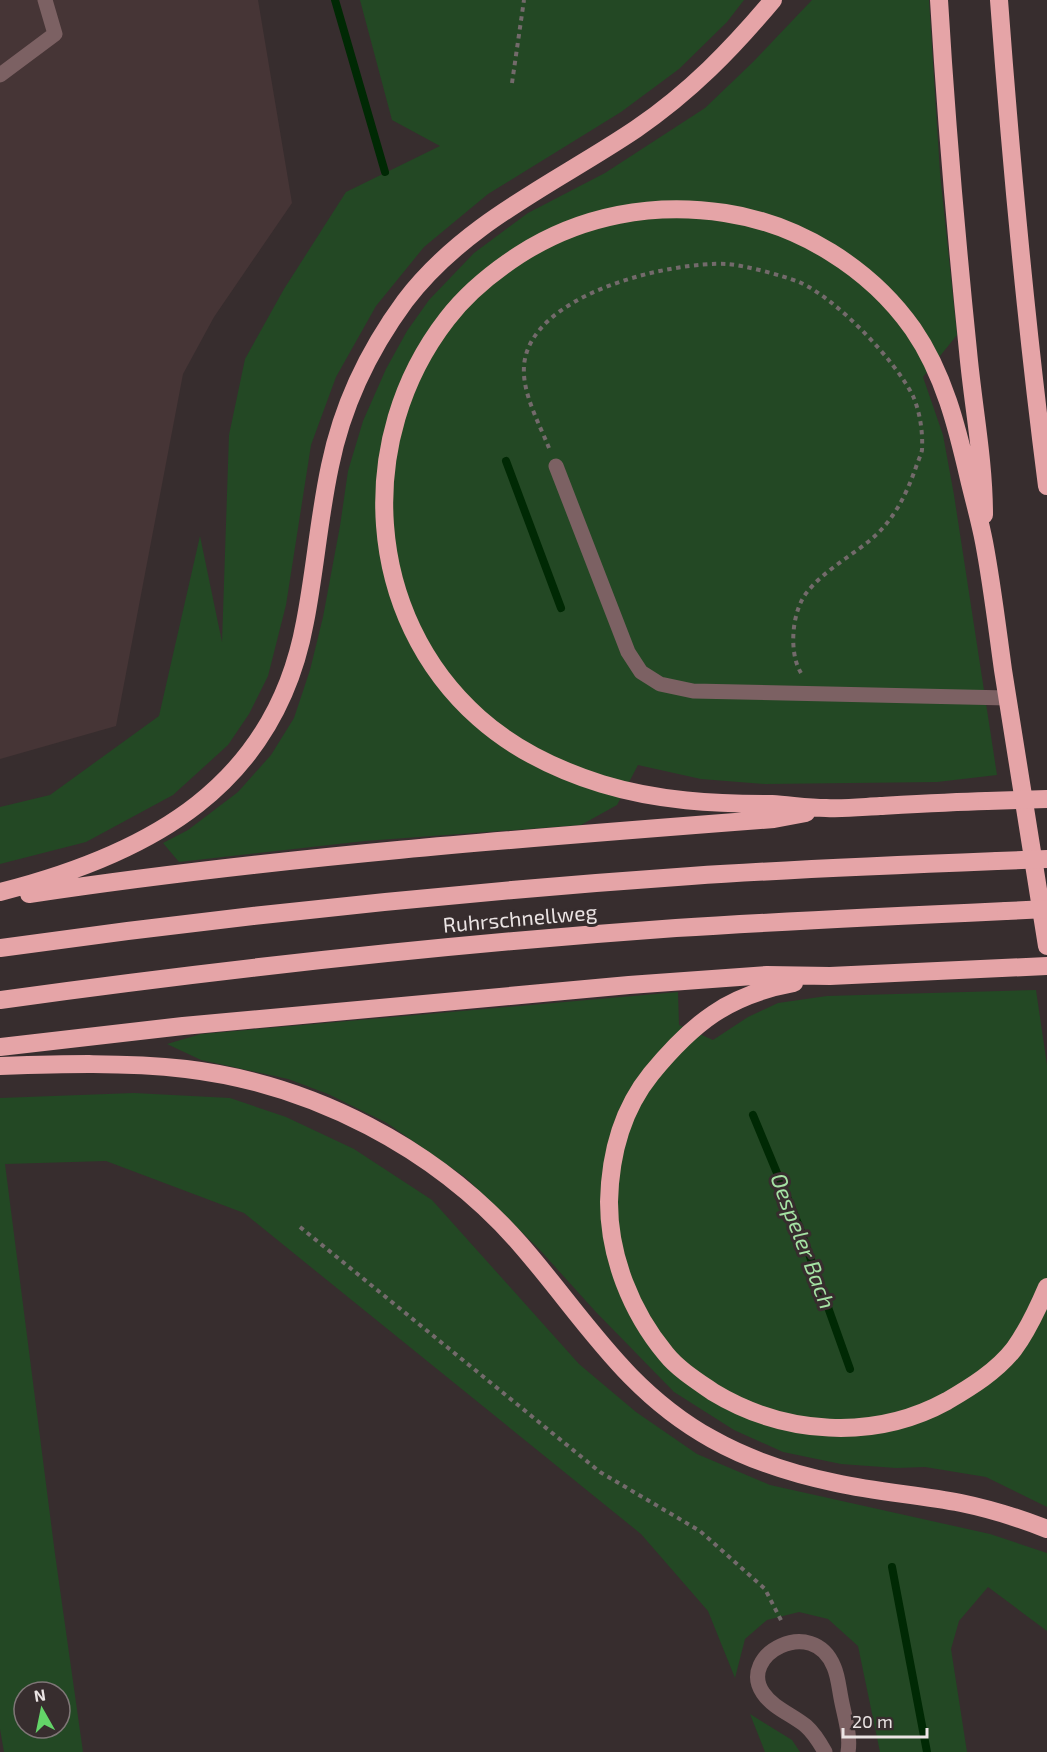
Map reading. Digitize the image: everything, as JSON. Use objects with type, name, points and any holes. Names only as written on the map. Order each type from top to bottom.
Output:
[{"type":"highway","points":[[0,892],[59,876],[141,841],[202,802],[232,774],[254,747],[276,711],[291,673],[305,623],[329,467],[339,430],[353,391],[375,347],[405,302],[430,270],[487,223],[618,141],[673,102],[715,66],[773,0]]},
{"type":"highway","points":[[939,0],[959,266],[984,487],[984,544]]},
{"type":"highway","points":[[999,0],[1009,136],[1031,362],[1047,486]]},
{"type":"highway","points":[[1047,799],[987,801],[826,808],[777,804],[716,804],[629,792],[569,773],[507,741],[478,717],[448,686],[426,655],[407,618],[397,591],[387,550],[383,507],[384,471],[390,441],[410,380],[426,350],[449,316],[497,270],[532,246],[572,227],[615,214],[665,209],[701,209],[777,225],[822,246],[855,269],[886,297],[911,326],[938,374],[961,442],[984,544],[1008,698],[1047,946]]},
{"type":"highway","points":[[0,899],[272,863],[539,837],[774,819],[826,808]]},
{"type":"highway","name":"Ruhrschnellweg","points":[[0,948],[180,925],[488,892],[616,881],[1047,859]]},
{"type":"highway","name":"Ruhrschnellweg","points":[[0,1000],[181,976],[478,945],[688,927],[1047,909]]},
{"type":"highway","points":[[0,1047],[195,1025],[617,986],[767,975],[830,976],[1047,966]]},
{"type":"highway","points":[[830,976],[775,986],[731,1002],[685,1036],[634,1097],[618,1138],[612,1163],[609,1219],[619,1269],[632,1301],[647,1328],[666,1355],[695,1380],[722,1397],[754,1412],[788,1423],[819,1428],[861,1427],[913,1417],[939,1406],[991,1372],[1014,1350],[1036,1313],[1047,1287]]},
{"type":"highway","points":[[0,1066],[108,1064],[186,1069],[282,1090],[330,1108],[382,1133],[418,1156],[470,1195],[520,1244],[611,1357],[640,1386],[711,1439],[756,1460],[792,1472],[837,1484],[961,1503],[1047,1529]]},
{"type":"street","points":[[0,75],[55,34],[45,0]]},
{"type":"street","points":[[556,466],[628,652],[641,672],[660,684],[693,691],[1008,698]]},
{"type":"street","points":[[825,1752],[809,1728],[776,1706],[763,1694],[759,1685],[758,1674],[761,1663],[779,1645],[792,1641],[814,1644],[822,1650],[834,1667],[847,1728],[848,1752]]},
{"type":"path","points":[[512,82],[524,0]]},
{"type":"path","points":[[556,466],[531,404],[524,378],[524,364],[538,329],[559,310],[618,282],[686,266],[729,264],[799,282],[832,302],[892,364],[913,397],[921,423],[922,452],[909,488],[891,518],[869,541],[838,563],[807,591],[795,616],[794,646],[798,668],[814,694]]},
{"type":"path","points":[[300,1227],[600,1472],[700,1531],[765,1589],[792,1641]]},
{"type":"shaded area","points":[[0,0],[258,0],[292,203],[214,317],[183,374],[116,726],[0,759]]},
{"type":"green space","points":[[360,0],[744,0],[727,22],[679,69],[621,112],[488,194],[424,247],[376,306],[336,377],[311,445],[286,605],[268,676],[249,714],[228,745],[173,795],[86,842],[0,864],[0,807],[50,795],[159,716],[200,536],[222,642],[229,435],[245,359],[284,289],[346,192],[440,146],[392,120]]},
{"type":"green space","points":[[812,0],[929,0],[940,173],[957,335],[923,377],[943,435],[997,775],[937,782],[765,784],[701,779],[638,765],[617,805],[581,825],[365,841],[179,862],[163,843],[188,830],[238,792],[271,755],[294,718],[310,670],[323,617],[348,471],[363,421],[386,369],[407,331],[429,300],[474,253],[528,213],[605,173],[705,108]]},
{"type":"green space","points":[[1036,990],[1047,1065],[1047,1507],[986,1477],[925,1467],[896,1468],[841,1464],[783,1452],[734,1430],[674,1392],[595,1311],[539,1249],[466,1178],[387,1123],[328,1094],[288,1079],[201,1060],[167,1044],[201,1034],[678,992],[679,1025],[713,1040],[748,1017],[778,1003],[827,996]]},
{"type":"green space","points":[[134,1093],[230,1098],[286,1117],[354,1149],[432,1200],[579,1364],[636,1412],[697,1454],[770,1485],[990,1534],[1047,1553],[1047,1631],[988,1587],[959,1621],[951,1649],[967,1752],[880,1752],[858,1646],[828,1619],[799,1612],[767,1620],[745,1639],[735,1678],[708,1611],[641,1534],[244,1213],[106,1161],[5,1164],[83,1752],[4,1752],[0,1729],[0,1098]]},
{"type":"green space","points":[[750,1714],[792,1740],[800,1752],[765,1752]]},
{"type":"waterway","name":"Oespeler Bach","points":[[335,0],[385,172]]},
{"type":"waterway","name":"Oespeler Bach","points":[[506,461],[561,608]]},
{"type":"waterway","name":"Oespeler Bach","points":[[753,1115],[799,1226],[850,1369]]},
{"type":"waterway","name":"Oespeler Bach","points":[[892,1567],[927,1752]]}]
